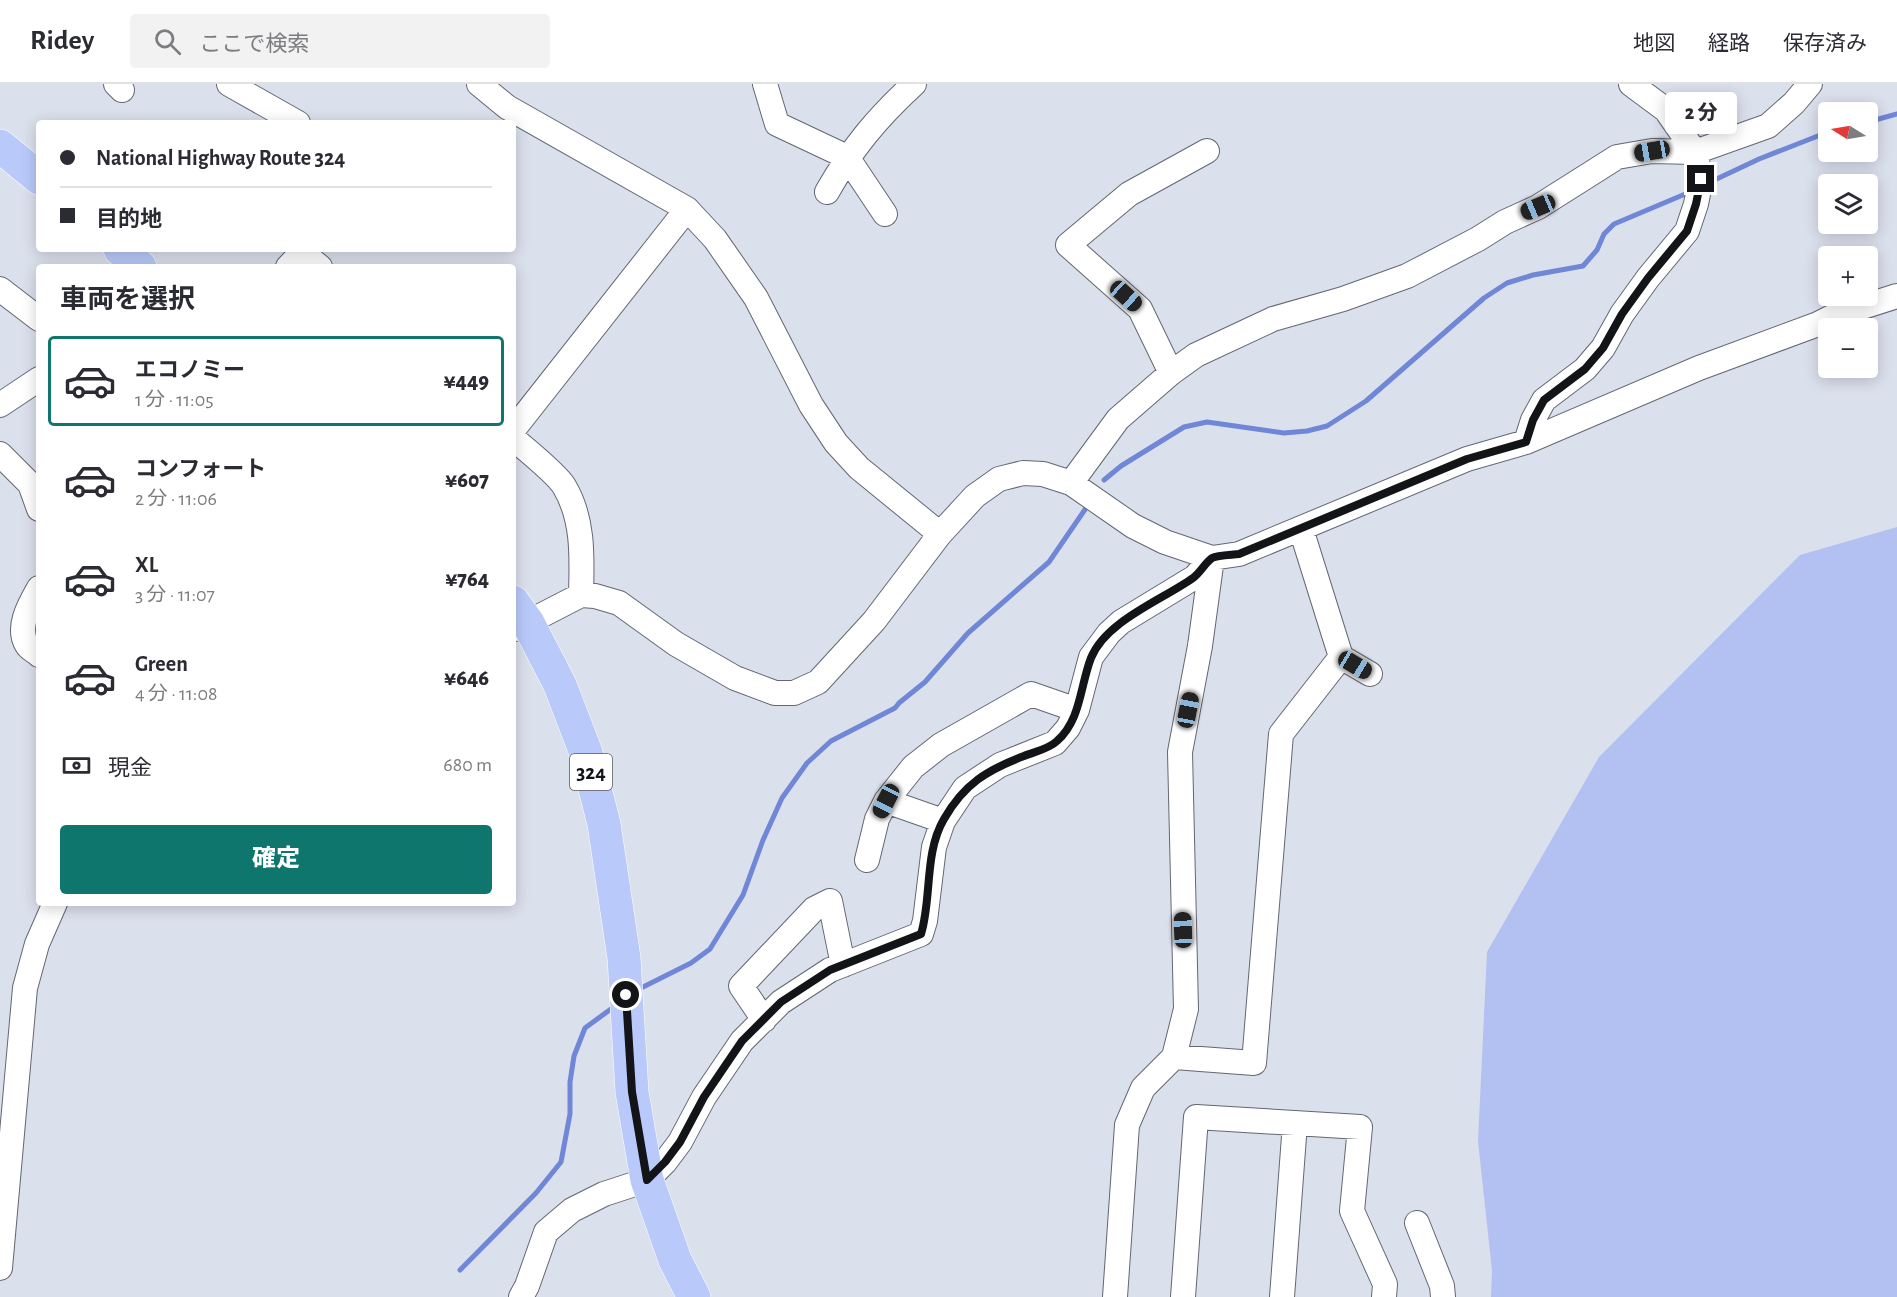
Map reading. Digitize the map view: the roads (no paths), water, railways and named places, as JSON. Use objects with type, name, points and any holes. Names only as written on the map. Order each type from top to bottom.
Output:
[{"type":"highway","points":[[0,146],[36,175]]},
{"type":"highway","points":[[123,252],[137,264]]},
{"type":"highway","name":"324","points":[[518,618],[560,685],[586,753],[604,824],[624,958],[632,1092],[647,1180],[675,1260],[694,1297]]},
{"type":"street","points":[[229,84],[293,120]]},
{"type":"street","points":[[478,84],[509,95],[687,209],[715,239],[756,297],[811,405],[836,442],[859,468],[940,534]]},
{"type":"street","points":[[765,84],[777,124],[847,157],[885,214]]},
{"type":"street","points":[[827,192],[847,157],[882,113],[914,84]]},
{"type":"street","points":[[1526,442],[1533,420],[1544,400],[1585,369],[1603,348],[1622,314],[1687,231],[1699,189],[1695,152],[1666,110],[1631,84]]},
{"type":"street","points":[[1071,483],[1118,419],[1196,355],[1273,319],[1343,299],[1407,276],[1478,239],[1505,222],[1538,207],[1617,157],[1652,151],[1695,152],[1768,126],[1794,103],[1810,84]]},
{"type":"street","points":[[1171,374],[1140,309],[1068,245],[1129,194],[1207,151]]},
{"type":"street","points":[[516,426],[687,209]]},
{"type":"street","points":[[0,289],[36,317]]},
{"type":"street","points":[[518,618],[581,595],[595,596],[619,603],[676,644],[735,678],[775,693],[794,693],[818,682],[874,621],[940,534],[975,495],[999,479],[1023,473],[1043,474],[1071,483],[1134,526],[1165,542],[1212,558],[1239,554],[1467,459],[1526,442],[1699,368],[1811,327],[1834,316],[1897,296]]},
{"type":"street","points":[[0,405],[36,381]]},
{"type":"street","points":[[516,441],[563,485],[579,521],[582,564],[581,595]]},
{"type":"street","points":[[0,454],[30,484],[36,501]]},
{"type":"street","points":[[1301,529],[1341,657],[1370,674]]},
{"type":"street","points":[[521,1297],[546,1232],[572,1210],[593,1199],[647,1180],[680,1142],[704,1097],[742,1041],[781,1002],[830,970],[921,934],[925,921],[934,847],[943,821],[965,788],[1000,765],[1055,743],[1068,728],[1077,710],[1091,657],[1109,633],[1121,622],[1195,577],[1212,558]]},
{"type":"street","points":[[1115,1297],[1127,1125],[1143,1088],[1174,1057],[1186,1009],[1180,752],[1200,646],[1212,558]]},
{"type":"street","points":[[36,594],[27,610],[23,627],[27,645],[36,652]]},
{"type":"street","points":[[1174,1057],[1254,1063],[1281,734],[1341,657]]},
{"type":"street","points":[[867,860],[877,819],[886,801],[913,767],[941,744],[1031,694],[1077,710]]},
{"type":"street","points":[[886,801],[943,821]]},
{"type":"street","points":[[764,1020],[741,986],[814,909],[831,900],[843,965]]},
{"type":"street","points":[[0,1268],[25,988],[37,944],[54,906]]},
{"type":"street","points":[[1183,1297],[1196,1117],[1360,1127],[1352,1211],[1385,1284],[1384,1297]]},
{"type":"street","points":[[1282,1297],[1295,1123]]},
{"type":"street","points":[[1417,1223],[1442,1286],[1443,1297]]},
{"type":"waterway","points":[[1878,119],[1897,114]]},
{"type":"waterway","points":[[1706,184],[1759,159],[1818,136]]},
{"type":"waterway","points":[[1104,480],[1121,466],[1184,427],[1207,422],[1284,433],[1327,426],[1366,401],[1484,298],[1507,283],[1533,275],[1583,266],[1597,250],[1604,234],[1614,224],[1690,192]]},
{"type":"waterway","points":[[637,990],[691,963],[710,949],[743,895],[763,840],[782,798],[807,763],[831,741],[895,708],[925,682],[968,633],[1049,562],[1086,508]]},
{"type":"waterway","points":[[460,1270],[536,1193],[561,1162],[570,1114],[570,1082],[574,1056],[585,1028],[615,1006]]}]
